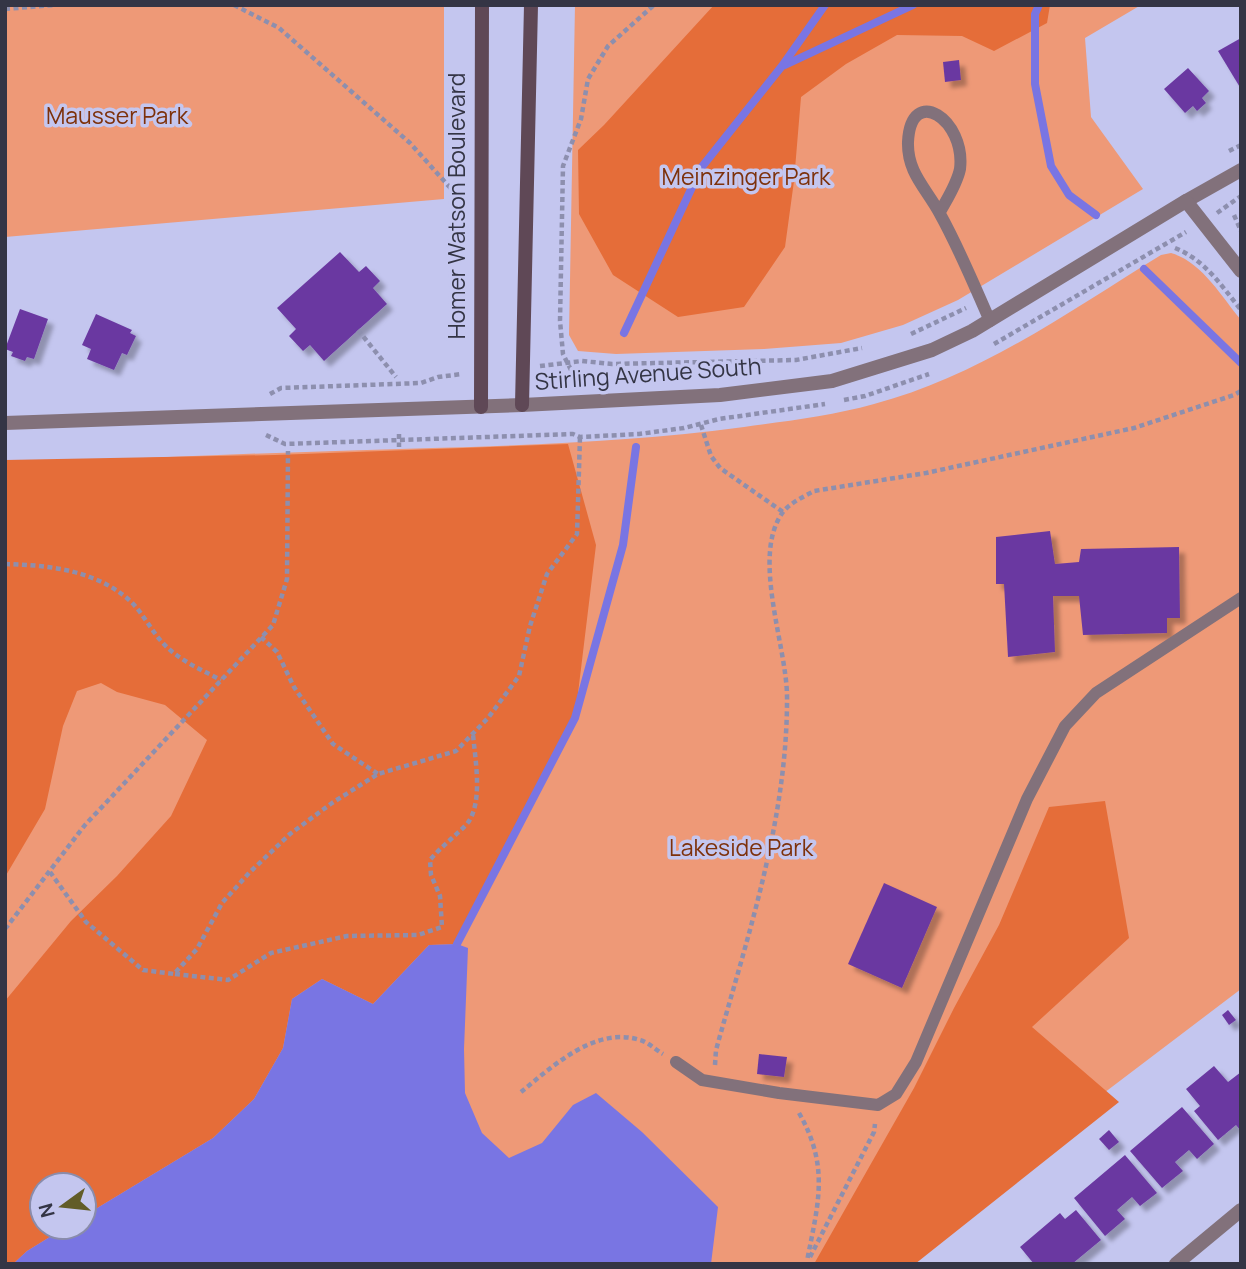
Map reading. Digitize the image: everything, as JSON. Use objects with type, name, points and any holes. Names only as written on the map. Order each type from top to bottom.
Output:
[{"type":"main road","name":"Homer Watson Boulevard","points":[[481,407],[482,5]]},
{"type":"main road","points":[[522,405],[531,5]]},
{"type":"street","name":"Stirling Avenue South","points":[[5,423],[481,407],[720,395],[832,381],[932,349],[990,321],[1241,170]]},
{"type":"street","points":[[1186,201],[1241,271]]},
{"type":"street","points":[[1176,1264],[1241,1210]]},
{"type":"lane","points":[[940,212],[956,183],[960,171],[960,156],[952,128],[936,112],[927,111],[919,115],[912,124],[908,150],[916,178],[940,212],[990,321]]},
{"type":"lane","points":[[676,1062],[702,1080],[779,1093],[878,1105],[896,1094],[916,1062],[1027,799],[1065,726],[1096,693],[1241,598]]},
{"type":"path","points":[[5,9],[54,5]]},
{"type":"path","points":[[234,5],[279,28],[410,143],[480,221]]},
{"type":"path","points":[[571,370],[563,354],[560,321],[563,166],[581,119],[588,79],[608,46],[654,5]]},
{"type":"path","points":[[1217,158],[1241,145]]},
{"type":"path","points":[[1234,215],[1241,231]]},
{"type":"path","points":[[1175,248],[1193,255],[1241,310]]},
{"type":"path","points":[[910,334],[980,300]]},
{"type":"path","points":[[358,330],[396,377]]},
{"type":"path","points":[[522,368],[568,363],[796,360],[873,346]]},
{"type":"path","points":[[259,400],[281,388],[421,383],[438,377],[480,372]]},
{"type":"path","points":[[724,1084],[717,1073],[716,1051],[764,875],[782,776],[787,696],[784,659],[768,571],[776,526],[783,512],[799,498],[814,491],[926,473],[1134,428],[1241,391]]},
{"type":"path","points":[[262,433],[285,444],[399,436],[573,434],[580,437],[639,434],[701,425],[711,456],[720,468],[783,512]]},
{"type":"path","points":[[399,436],[399,447]]},
{"type":"path","points":[[174,974],[197,949],[222,903],[290,834],[378,774],[456,751],[488,718],[519,676],[530,626],[547,574],[577,534],[580,437]]},
{"type":"path","points":[[5,929],[85,825],[273,625],[287,579],[288,451]]},
{"type":"path","points":[[5,564],[37,565],[89,575],[128,599],[162,642],[184,661],[221,680]]},
{"type":"path","points":[[261,637],[277,652],[293,687],[333,744],[378,774]]},
{"type":"path","points":[[50,872],[86,922],[143,970],[228,980],[271,953],[346,936],[418,935],[442,927],[440,896],[431,875],[430,860],[468,824],[474,809],[477,785],[473,734]]},
{"type":"path","points":[[521,1092],[568,1056],[605,1037],[640,1040],[676,1062]]},
{"type":"path","points":[[779,1093],[797,1111],[811,1134],[819,1160],[819,1200],[807,1262]]},
{"type":"path","points":[[807,1262],[874,1132],[878,1105]]},
{"type":"green space","name":"Mausser Park","points":[[5,5],[444,5],[444,199],[5,237]]},
{"type":"green space","name":"Meinzinger Park","points":[[575,5],[1141,5],[1085,38],[1091,117],[1143,189],[958,300],[903,325],[841,343],[764,349],[616,354],[578,351],[569,335]]},
{"type":"green space","points":[[714,5],[1050,5],[1047,23],[994,51],[962,36],[897,35],[846,64],[801,97],[785,247],[744,307],[678,317],[613,275],[579,214],[578,150]]},
{"type":"green space","name":"Lakeside Park","points":[[1171,253],[1182,257],[1201,272],[1241,320],[1241,989],[1067,1121],[894,1264],[5,1264],[5,465],[588,442],[776,423],[858,408],[912,392],[987,360],[1058,320],[1161,255]]},
{"type":"green space","points":[[568,444],[596,545],[575,718],[457,944],[429,945],[373,1004],[322,979],[292,999],[283,1048],[254,1099],[213,1138],[98,1208],[98,1171],[28,1171],[28,1241],[43,1241],[13,1264],[5,1264],[5,1001],[71,921],[117,876],[171,816],[207,740],[165,705],[117,692],[101,683],[77,691],[63,726],[45,809],[5,877],[5,460],[275,455]]},
{"type":"green space","points":[[1105,801],[1129,938],[1032,1027],[1119,1102],[915,1264],[814,1264],[914,1088],[999,925],[1049,807]]},
{"type":"shaded area","points":[[457,944],[468,948],[465,1093],[482,1133],[509,1158],[542,1143],[573,1105],[596,1093],[642,1132],[718,1207],[711,1264],[13,1264],[43,1241],[98,1241],[98,1208],[213,1138],[254,1099],[283,1048],[292,999],[322,979],[373,1004],[429,945]]},
{"type":"building","points":[[1241,38],[1241,89],[1218,51]]},
{"type":"building","points":[[959,60],[961,80],[945,82],[943,62]]},
{"type":"building","points":[[1188,68],[1209,91],[1202,98],[1206,103],[1197,111],[1193,106],[1185,113],[1164,89]]},
{"type":"building","points":[[340,252],[359,272],[366,266],[380,281],[373,288],[387,304],[324,361],[310,345],[303,351],[289,336],[296,329],[277,308]]},
{"type":"building","points":[[20,309],[48,319],[34,359],[27,357],[25,361],[11,356],[13,352],[5,349]]},
{"type":"building","points":[[96,314],[132,330],[130,333],[136,336],[127,355],[122,353],[114,370],[87,359],[91,349],[82,345]]},
{"type":"building","points":[[1050,531],[1055,564],[1079,562],[1081,549],[1179,547],[1180,618],[1167,618],[1167,633],[1083,635],[1079,596],[1053,596],[1055,652],[1008,657],[1004,584],[996,584],[996,537]]},
{"type":"building","points":[[884,883],[937,907],[902,988],[848,964]]},
{"type":"building","points":[[1228,1010],[1236,1020],[1229,1025],[1222,1015]]},
{"type":"building","points":[[759,1054],[787,1057],[784,1077],[757,1074]]},
{"type":"building","points":[[1214,1066],[1228,1082],[1241,1072],[1241,1131],[1236,1125],[1218,1140],[1194,1111],[1200,1106],[1186,1089]]},
{"type":"building","points":[[1182,1107],[1214,1144],[1197,1159],[1189,1150],[1175,1162],[1183,1171],[1162,1188],[1130,1151]]},
{"type":"building","points":[[1109,1130],[1119,1142],[1109,1150],[1099,1139]]},
{"type":"building","points":[[1125,1155],[1157,1193],[1140,1206],[1132,1197],[1117,1210],[1125,1219],[1105,1236],[1074,1198]]},
{"type":"building","points":[[1076,1210],[1101,1240],[1072,1264],[1034,1264],[1020,1247],[1060,1213],[1065,1219]]},
{"type":"waterway","points":[[624,333],[701,168],[782,66],[825,5]]},
{"type":"waterway","points":[[785,65],[913,5]]},
{"type":"waterway","points":[[1039,5],[1035,14],[1035,84],[1051,166],[1069,195],[1096,215]]},
{"type":"waterway","points":[[1144,269],[1241,363]]},
{"type":"waterway","points":[[457,944],[575,718],[623,545],[636,447]]}]
